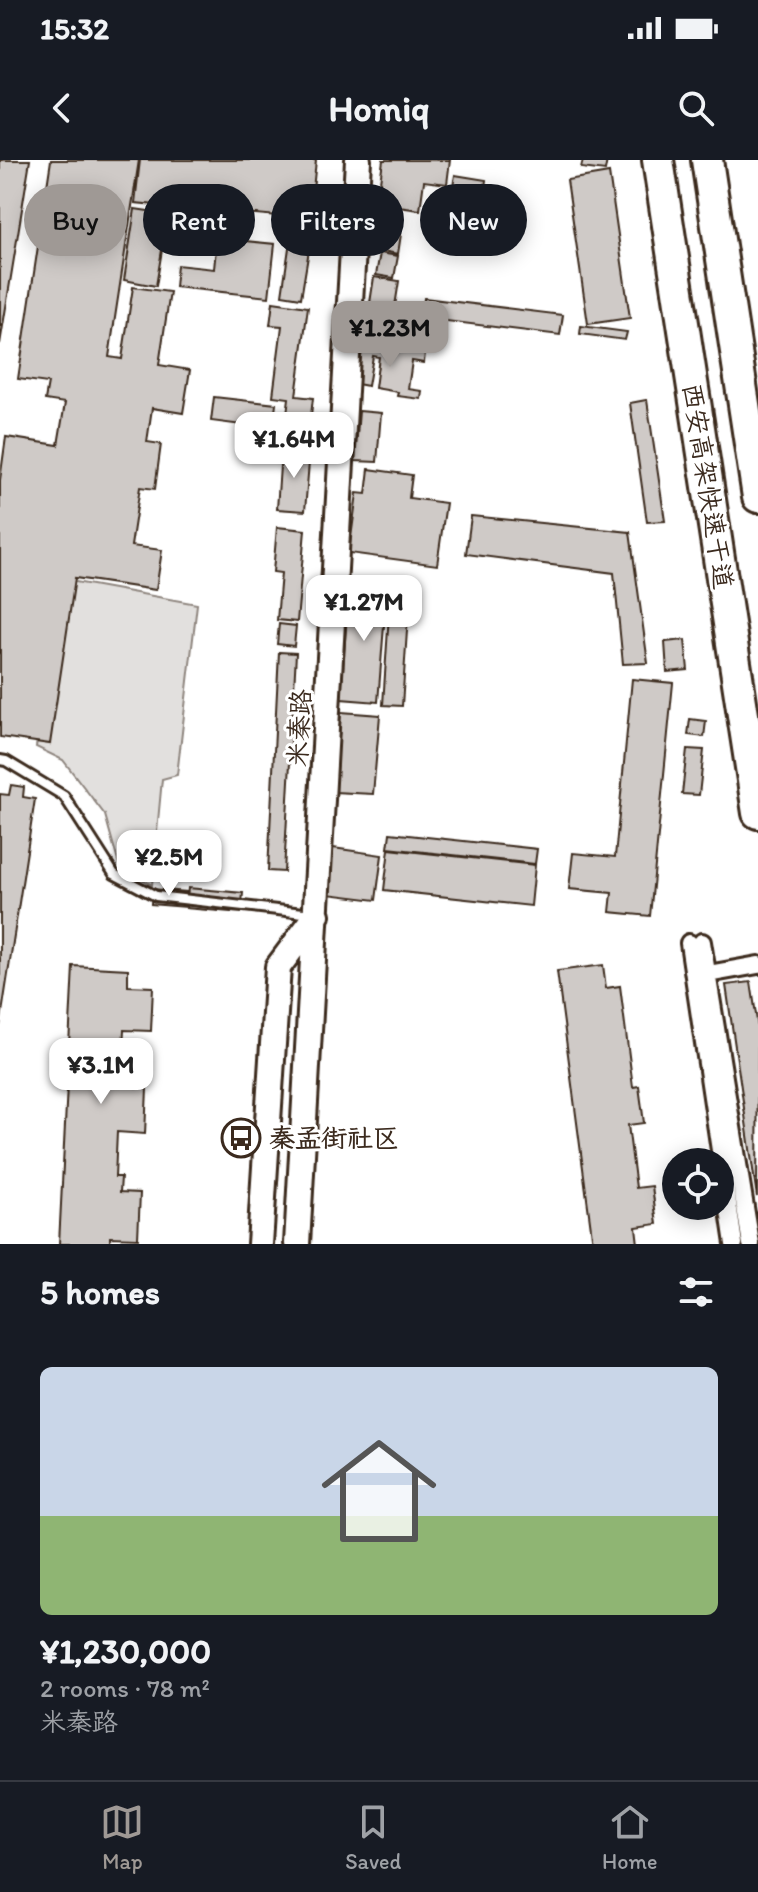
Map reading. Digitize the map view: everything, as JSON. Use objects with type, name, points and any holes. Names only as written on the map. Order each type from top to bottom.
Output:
[{"type":"highway","name":"西安高架快速干道","points":[[658,160],[758,813]]},
{"type":"highway","name":"西安高架快速干道","points":[[707,160],[758,497]]},
{"type":"street","name":"米秦路","points":[[297,1244],[358,160]]},
{"type":"street","points":[[260,1244],[278,967],[317,915]]},
{"type":"street","points":[[695,942],[734,1244]]},
{"type":"street","points":[[700,976],[758,965]]},
{"type":"street","points":[[700,976],[751,1244]]},
{"type":"street","points":[[267,1124],[304,1128]]},
{"type":"lane","points":[[0,760],[64,796],[114,874],[156,896],[317,915]]},
{"type":"shaded area","points":[[59,579],[197,604],[177,775],[162,779],[152,885],[119,865],[105,815],[63,760],[36,747]]},
{"type":"building","points":[[0,160],[30,160],[24,184],[0,344]]},
{"type":"building","points":[[51,160],[139,160],[127,239],[127,184],[47,184]]},
{"type":"building","points":[[140,160],[316,160],[314,184],[271,184],[271,215],[255,214],[255,184],[143,184],[143,204],[135,203]]},
{"type":"building","points":[[383,160],[450,160],[447,184],[424,181],[420,184],[420,210],[404,208],[404,184],[380,184]]},
{"type":"building","points":[[583,160],[607,160],[605,171],[581,168]]},
{"type":"building","points":[[609,173],[630,318],[588,324],[567,180]]},
{"type":"building","points":[[455,175],[486,180],[485,184],[453,184]]},
{"type":"building","points":[[135,209],[143,210],[143,256],[161,256],[156,286],[124,280]]},
{"type":"building","points":[[255,242],[271,244],[271,256],[274,256],[269,297],[175,287],[177,265],[214,269],[215,256],[255,256]]},
{"type":"building","points":[[37,256],[124,256],[109,357],[122,359],[133,287],[170,292],[159,365],[190,370],[183,413],[152,408],[147,442],[161,444],[155,489],[140,487],[131,546],[162,550],[156,590],[75,578],[50,744],[0,737],[0,480],[6,437],[58,445],[65,403],[45,400],[48,383],[18,379]]},
{"type":"building","points":[[288,256],[308,256],[301,298],[282,295]]},
{"type":"building","points":[[379,256],[398,256],[394,278],[376,275]]},
{"type":"building","points":[[374,277],[399,281],[393,319],[368,316]]},
{"type":"building","points":[[424,298],[563,315],[560,335],[422,318]]},
{"type":"building","points":[[273,302],[308,307],[296,396],[313,398],[308,441],[284,438],[289,398],[273,396],[282,326],[270,325]]},
{"type":"building","points":[[581,326],[627,332],[625,340],[580,334]]},
{"type":"building","points":[[363,343],[425,352],[424,363],[412,361],[408,389],[422,391],[421,399],[397,396],[398,392],[375,388],[379,357],[373,356],[368,386],[357,384]]},
{"type":"building","points":[[214,397],[276,404],[273,429],[211,421]]},
{"type":"building","points":[[647,400],[665,521],[647,522],[630,403]]},
{"type":"building","points":[[359,411],[381,413],[377,462],[355,461]]},
{"type":"building","points":[[294,449],[310,450],[305,511],[277,509],[281,452],[294,453]]},
{"type":"building","points":[[369,469],[412,475],[409,498],[446,503],[437,565],[349,553],[357,493],[366,494]]},
{"type":"building","points":[[471,516],[630,532],[648,663],[623,664],[614,573],[466,554]]},
{"type":"building","points":[[277,527],[305,530],[297,622],[277,620],[281,573],[273,572]]},
{"type":"building","points":[[349,584],[387,587],[378,702],[341,699]]},
{"type":"building","points":[[390,598],[409,600],[402,706],[383,705]]},
{"type":"building","points":[[279,624],[296,626],[294,646],[277,644]]},
{"type":"building","points":[[685,640],[688,670],[667,672],[665,642]]},
{"type":"building","points":[[279,652],[296,653],[284,872],[268,871]]},
{"type":"building","points":[[632,679],[673,683],[650,916],[610,912],[612,893],[569,889],[573,853],[615,857]]},
{"type":"building","points":[[341,712],[380,715],[373,794],[334,792]]},
{"type":"building","points":[[690,719],[706,721],[704,737],[688,735]]},
{"type":"building","points":[[687,749],[704,750],[699,795],[682,794]]},
{"type":"building","points":[[11,785],[24,787],[23,797],[35,799],[0,1026],[0,794],[9,795]]},
{"type":"building","points":[[390,833],[537,849],[535,864],[388,848]]},
{"type":"building","points":[[333,848],[382,855],[376,900],[327,894]]},
{"type":"building","points":[[389,849],[535,865],[531,906],[384,890]]},
{"type":"building","points":[[188,888],[243,893],[241,913],[186,908]]},
{"type":"building","points":[[152,889],[187,892],[186,907],[151,904]]},
{"type":"building","points":[[603,965],[606,988],[620,986],[633,1087],[639,1086],[644,1123],[628,1125],[636,1188],[652,1186],[657,1224],[636,1227],[638,1244],[593,1244],[557,971]]},
{"type":"building","points":[[73,966],[128,969],[128,986],[153,987],[151,1031],[124,1030],[121,1086],[147,1088],[145,1134],[117,1132],[115,1177],[121,1177],[120,1192],[140,1193],[138,1238],[110,1237],[110,1244],[59,1244]]},
{"type":"building","points":[[751,982],[758,1028],[757,1197],[726,985]]},
{"type":"place","name":"秦孟街社区","points":[[241,1138]]}]
